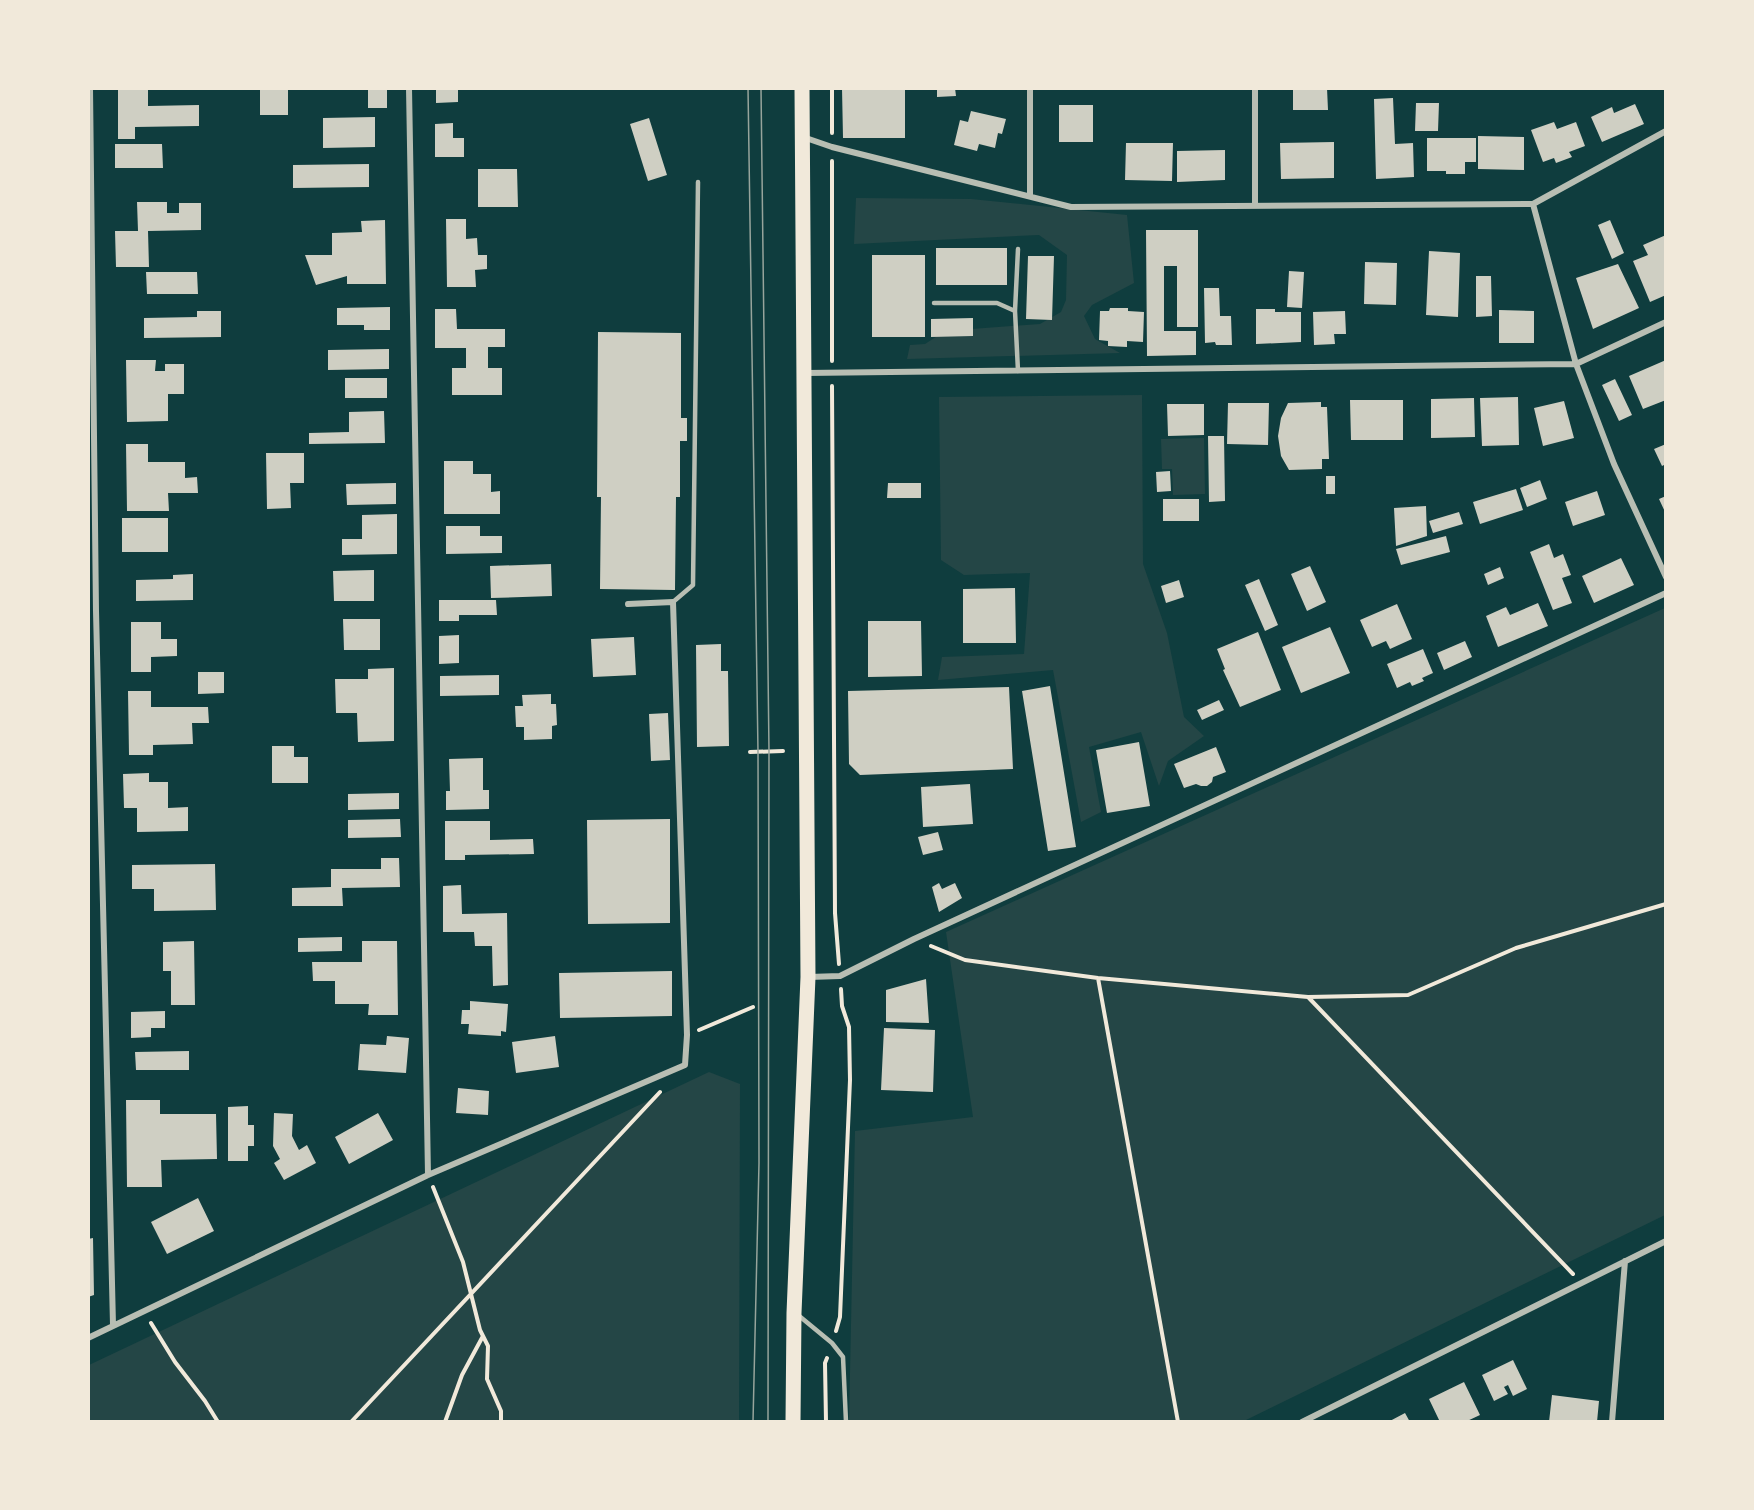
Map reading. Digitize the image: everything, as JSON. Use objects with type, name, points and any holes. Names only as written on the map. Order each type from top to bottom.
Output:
[{"type":"main road","points":[[794,1422],[794,1313],[808,977],[802,88]]},
{"type":"street","points":[[90,88],[96,611],[113,1325]]},
{"type":"street","points":[[409,88],[428,1175]]},
{"type":"street","points":[[1030,88],[1030,196]]},
{"type":"street","points":[[1255,206],[1256,88]]},
{"type":"street","points":[[803,137],[832,147],[1071,207],[1255,206],[1533,204],[1665,131]]},
{"type":"street","points":[[1533,204],[1576,364],[1614,464],[1665,577]]},
{"type":"street","points":[[803,373],[1576,364],[1665,322]]},
{"type":"street","points":[[808,977],[840,976],[914,939],[1665,593]]},
{"type":"street","points":[[88,1338],[428,1175],[685,1065],[687,1035],[673,602],[628,604]]},
{"type":"street","points":[[1302,1422],[1665,1241]]},
{"type":"street","points":[[1612,1422],[1625,1261]]},
{"type":"lane","points":[[673,602],[693,585],[698,182]]},
{"type":"lane","points":[[1018,249],[1016,311],[1018,371]]},
{"type":"lane","points":[[934,303],[997,303],[1016,311]]},
{"type":"lane","points":[[794,1313],[832,1343],[843,1357],[846,1422]]},
{"type":"path","points":[[826,1422],[825,1363],[840,1317],[850,1080],[849,1027],[842,1006],[835,902],[832,88]]},
{"type":"path","points":[[750,752],[783,751]]},
{"type":"path","points":[[914,939],[965,960],[1098,978],[1308,997],[1408,995],[1516,948],[1665,904]]},
{"type":"path","points":[[1098,978],[1178,1422]]},
{"type":"path","points":[[1308,997],[1582,1282]]},
{"type":"path","points":[[687,1035],[753,1007]]},
{"type":"path","points":[[351,1422],[661,1091]]},
{"type":"path","points":[[428,1175],[463,1262],[470,1296],[488,1346],[487,1379],[501,1411],[501,1422]]},
{"type":"path","points":[[143,1311],[175,1362],[218,1422]]},
{"type":"path","points":[[445,1422],[462,1375],[483,1336]]},
{"type":"shaded area","points":[[856,198],[971,199],[1127,215],[1134,283],[1092,305],[1084,316],[1095,339],[1120,353],[907,359],[910,345],[925,344],[945,331],[1040,324],[1061,312],[1066,300],[1067,255],[1039,235],[854,244]]},
{"type":"shaded area","points":[[1142,395],[1143,564],[1167,633],[1184,717],[1204,736],[1168,761],[1159,786],[1141,732],[1089,747],[1101,812],[1081,822],[1053,670],[938,680],[942,657],[1024,654],[1030,573],[964,575],[941,560],[939,397]]},
{"type":"shaded area","points":[[1204,438],[1205,494],[1173,495],[1172,469],[1162,469],[1161,439]]},
{"type":"shaded area","points":[[1665,608],[1665,1215],[1244,1421],[849,1422],[855,1131],[973,1117],[946,932]]},
{"type":"shaded area","points":[[709,1072],[740,1084],[739,1421],[89,1422],[89,1365]]},
{"type":"building","points":[[118,88],[148,88],[148,106],[199,105],[199,126],[135,127],[135,139],[118,139]]},
{"type":"building","points":[[260,88],[288,88],[288,115],[260,115]]},
{"type":"building","points":[[368,88],[387,88],[387,108],[368,108]]},
{"type":"building","points":[[436,88],[458,88],[458,102],[436,103]]},
{"type":"building","points":[[842,88],[905,88],[905,138],[843,138]]},
{"type":"building","points":[[937,88],[955,88],[956,96],[937,97]]},
{"type":"building","points":[[1293,88],[1327,88],[1328,110],[1293,110]]},
{"type":"building","points":[[1393,98],[1395,144],[1413,143],[1414,177],[1376,179],[1374,99]]},
{"type":"building","points":[[1416,103],[1439,103],[1438,131],[1415,131]]},
{"type":"building","points":[[1635,104],[1644,124],[1602,142],[1591,117],[1612,107],[1614,113]]},
{"type":"building","points":[[1059,105],[1093,105],[1093,142],[1059,142]]},
{"type":"building","points":[[971,111],[1006,119],[1002,134],[998,133],[995,148],[979,144],[977,151],[954,145],[960,120],[968,122]]},
{"type":"building","points":[[375,117],[375,147],[323,148],[323,118]]},
{"type":"building","points":[[649,118],[667,175],[648,181],[630,124]]},
{"type":"building","points":[[1554,122],[1557,129],[1576,122],[1585,146],[1569,152],[1572,157],[1556,163],[1554,158],[1543,162],[1531,130]]},
{"type":"building","points":[[453,123],[453,138],[464,138],[464,157],[435,157],[435,124]]},
{"type":"building","points":[[1478,136],[1524,137],[1524,170],[1478,169]]},
{"type":"building","points":[[1427,138],[1476,138],[1476,162],[1465,162],[1465,174],[1427,171]]},
{"type":"building","points":[[1334,142],[1334,178],[1281,179],[1280,143]]},
{"type":"building","points":[[1126,143],[1173,143],[1172,181],[1125,180]]},
{"type":"building","points":[[115,144],[162,144],[163,168],[115,168]]},
{"type":"building","points":[[1225,150],[1225,180],[1177,182],[1177,151]]},
{"type":"building","points":[[369,164],[369,187],[293,188],[293,165]]},
{"type":"building","points":[[478,169],[517,169],[518,207],[478,207]]},
{"type":"building","points":[[137,202],[167,202],[167,213],[179,213],[179,203],[201,203],[201,230],[148,231],[149,267],[116,267],[115,231],[138,231]]},
{"type":"building","points":[[446,219],[466,219],[466,239],[477,238],[478,255],[487,255],[487,269],[475,270],[476,287],[447,287]]},
{"type":"building","points":[[385,220],[386,284],[347,284],[347,276],[316,285],[305,255],[332,255],[332,233],[362,232],[361,221]]},
{"type":"building","points":[[1610,220],[1624,253],[1612,259],[1598,225]]},
{"type":"building","points":[[1146,230],[1198,230],[1198,327],[1177,327],[1177,266],[1164,266],[1164,331],[1196,331],[1196,355],[1147,356]]},
{"type":"building","points":[[1666,235],[1666,295],[1650,302],[1633,261],[1648,255],[1643,245]]},
{"type":"building","points":[[936,248],[1007,248],[1007,285],[936,285]]},
{"type":"building","points":[[1429,251],[1460,253],[1458,317],[1426,315]]},
{"type":"building","points":[[872,255],[925,255],[925,337],[872,337]]},
{"type":"building","points":[[1028,256],[1054,256],[1052,320],[1026,319]]},
{"type":"building","points":[[1365,262],[1397,263],[1396,305],[1364,304]]},
{"type":"building","points":[[1618,264],[1639,308],[1593,329],[1576,278]]},
{"type":"building","points":[[1289,271],[1304,272],[1302,308],[1287,307]]},
{"type":"building","points":[[146,272],[197,272],[198,294],[147,294]]},
{"type":"building","points":[[1476,276],[1491,276],[1492,316],[1476,317]]},
{"type":"building","points":[[1204,288],[1219,288],[1220,316],[1231,316],[1232,345],[1205,343]]},
{"type":"building","points":[[390,307],[390,330],[364,330],[364,325],[337,325],[337,308]]},
{"type":"building","points":[[1110,308],[1128,308],[1128,311],[1144,312],[1143,342],[1127,341],[1127,347],[1108,346],[1108,341],[1099,340],[1100,311],[1109,311]]},
{"type":"building","points":[[435,309],[456,309],[457,329],[505,329],[505,347],[488,347],[488,368],[502,368],[502,395],[452,395],[452,368],[466,368],[466,348],[435,348]]},
{"type":"building","points":[[1256,309],[1301,312],[1301,342],[1256,344]]},
{"type":"building","points":[[1499,310],[1534,311],[1534,343],[1499,343]]},
{"type":"building","points":[[197,311],[221,311],[221,337],[144,338],[144,318],[197,317]]},
{"type":"building","points":[[1345,311],[1346,334],[1334,334],[1335,344],[1314,345],[1313,312]]},
{"type":"building","points":[[973,318],[973,336],[931,337],[931,319]]},
{"type":"building","points":[[598,332],[681,333],[681,418],[687,418],[687,441],[680,441],[680,497],[676,497],[675,590],[600,589],[601,497],[597,497]]},
{"type":"building","points":[[389,349],[389,369],[328,370],[328,350]]},
{"type":"building","points":[[126,360],[156,360],[155,371],[165,371],[165,364],[184,364],[184,394],[168,394],[168,421],[127,422]]},
{"type":"building","points":[[1666,360],[1666,400],[1643,409],[1629,376]]},
{"type":"building","points":[[345,378],[387,378],[387,398],[345,398]]},
{"type":"building","points":[[1615,379],[1632,415],[1619,421],[1602,385]]},
{"type":"building","points":[[1518,397],[1519,445],[1482,446],[1480,398]]},
{"type":"building","points":[[1474,398],[1475,437],[1431,438],[1431,399]]},
{"type":"building","points":[[1350,400],[1403,400],[1403,440],[1351,440]]},
{"type":"building","points":[[1564,401],[1574,438],[1543,446],[1534,408]]},
{"type":"building","points":[[1321,402],[1321,407],[1327,407],[1329,459],[1322,459],[1322,469],[1289,470],[1281,456],[1278,436],[1281,418],[1288,403]]},
{"type":"building","points":[[1228,403],[1269,403],[1268,445],[1227,444]]},
{"type":"building","points":[[1167,404],[1204,404],[1204,435],[1168,436]]},
{"type":"building","points":[[384,411],[385,443],[309,444],[309,433],[349,432],[349,412]]},
{"type":"building","points":[[1208,436],[1224,436],[1225,501],[1209,502]]},
{"type":"building","points":[[126,444],[148,444],[148,462],[185,462],[185,478],[197,477],[198,493],[168,493],[169,511],[127,511]]},
{"type":"building","points":[[1666,444],[1666,464],[1662,466],[1654,449]]},
{"type":"building","points":[[266,453],[304,453],[304,483],[290,483],[291,508],[267,509]]},
{"type":"building","points":[[444,461],[473,461],[473,474],[491,474],[491,492],[500,491],[500,514],[444,514]]},
{"type":"building","points":[[1170,471],[1171,491],[1157,492],[1156,472]]},
{"type":"building","points":[[1326,476],[1335,476],[1335,494],[1326,494]]},
{"type":"building","points":[[1540,480],[1547,499],[1527,507],[1520,488]]},
{"type":"building","points":[[396,483],[396,504],[347,505],[346,484]]},
{"type":"building","points":[[888,483],[921,483],[921,498],[887,498]]},
{"type":"building","points":[[1516,489],[1523,510],[1480,524],[1473,502]]},
{"type":"building","points":[[1597,491],[1605,515],[1573,526],[1565,502]]},
{"type":"building","points":[[1666,496],[1666,514],[1659,499]]},
{"type":"building","points":[[1163,499],[1199,499],[1199,521],[1163,521]]},
{"type":"building","points":[[1426,506],[1427,536],[1396,546],[1394,508]]},
{"type":"building","points":[[1459,512],[1463,524],[1433,533],[1429,521]]},
{"type":"building","points":[[397,514],[397,554],[342,555],[342,539],[362,539],[362,515]]},
{"type":"building","points":[[122,518],[168,518],[168,552],[122,552]]},
{"type":"building","points":[[446,526],[480,526],[480,536],[502,536],[502,553],[446,554]]},
{"type":"building","points":[[1446,536],[1450,552],[1401,565],[1396,549]]},
{"type":"building","points":[[1549,544],[1554,558],[1563,554],[1571,575],[1562,578],[1572,603],[1553,610],[1530,552]]},
{"type":"building","points":[[1621,558],[1634,585],[1594,603],[1582,576]]},
{"type":"building","points":[[551,564],[552,596],[491,598],[490,566]]},
{"type":"building","points":[[1310,566],[1326,602],[1307,611],[1291,574]]},
{"type":"building","points":[[1500,567],[1504,578],[1488,585],[1484,574]]},
{"type":"building","points":[[374,570],[374,601],[334,601],[333,571]]},
{"type":"building","points":[[193,574],[193,600],[136,601],[136,580],[173,579],[173,575]]},
{"type":"building","points":[[1259,579],[1278,625],[1265,631],[1245,585]]},
{"type":"building","points":[[1179,580],[1184,597],[1166,603],[1161,586]]},
{"type":"building","points":[[1015,588],[1016,643],[963,643],[963,589]]},
{"type":"building","points":[[439,600],[496,600],[497,615],[459,615],[459,621],[439,621]]},
{"type":"building","points":[[1538,603],[1548,626],[1498,647],[1486,616],[1506,607],[1510,615]]},
{"type":"building","points":[[1397,604],[1412,639],[1390,649],[1386,641],[1372,647],[1360,620]]},
{"type":"building","points":[[343,619],[380,619],[380,650],[344,650]]},
{"type":"building","points":[[868,621],[921,621],[922,676],[868,677]]},
{"type":"building","points":[[131,622],[161,622],[161,639],[177,639],[177,656],[151,657],[151,672],[131,672]]},
{"type":"building","points":[[1330,627],[1350,673],[1301,693],[1282,647]]},
{"type":"building","points":[[1258,632],[1281,690],[1240,707],[1223,670],[1225,669],[1217,649]]},
{"type":"building","points":[[459,635],[459,663],[439,664],[439,636]]},
{"type":"building","points":[[634,637],[636,675],[593,677],[591,639]]},
{"type":"building","points":[[1465,641],[1472,657],[1444,670],[1437,653]]},
{"type":"building","points":[[721,644],[721,671],[728,671],[729,746],[697,747],[696,645]]},
{"type":"building","points":[[1423,649],[1433,673],[1422,678],[1424,681],[1412,686],[1410,682],[1397,688],[1387,664]]},
{"type":"building","points":[[394,668],[394,741],[358,742],[357,713],[336,713],[335,679],[368,679],[368,669]]},
{"type":"building","points":[[198,672],[224,672],[224,693],[198,694]]},
{"type":"building","points":[[499,675],[499,695],[440,696],[440,676]]},
{"type":"building","points":[[1050,686],[1076,847],[1048,851],[1022,691]]},
{"type":"building","points":[[1009,687],[1013,769],[860,775],[849,764],[848,691]]},
{"type":"building","points":[[128,691],[151,691],[151,707],[208,707],[209,723],[192,723],[193,744],[153,745],[153,755],[129,755]]},
{"type":"building","points":[[551,694],[551,704],[556,704],[557,725],[552,726],[552,739],[524,740],[524,727],[516,727],[515,706],[523,706],[522,695]]},
{"type":"building","points":[[1219,700],[1224,710],[1202,720],[1197,710]]},
{"type":"building","points":[[668,713],[670,760],[651,761],[649,714]]},
{"type":"building","points":[[1139,742],[1150,806],[1107,813],[1096,750]]},
{"type":"building","points":[[272,746],[294,746],[294,757],[308,757],[308,783],[272,783]]},
{"type":"building","points":[[1216,747],[1226,772],[1213,777],[1212,782],[1207,786],[1196,784],[1184,788],[1174,764]]},
{"type":"building","points":[[483,758],[483,790],[489,790],[489,809],[446,810],[446,791],[450,791],[449,759]]},
{"type":"building","points":[[149,773],[149,782],[168,782],[168,808],[188,807],[188,831],[137,832],[137,808],[124,808],[123,774]]},
{"type":"building","points":[[970,784],[973,824],[923,827],[921,787]]},
{"type":"building","points":[[399,793],[399,809],[348,810],[348,794]]},
{"type":"building","points":[[400,819],[401,837],[348,838],[348,820]]},
{"type":"building","points":[[670,819],[670,923],[588,924],[587,820]]},
{"type":"building","points":[[445,821],[490,821],[490,840],[533,839],[534,854],[465,855],[465,860],[445,860]]},
{"type":"building","points":[[938,832],[943,850],[923,855],[918,837]]},
{"type":"building","points":[[381,858],[399,858],[400,887],[342,888],[343,906],[292,906],[292,888],[331,887],[331,869],[381,869]]},
{"type":"building","points":[[215,864],[216,910],[154,911],[154,889],[132,889],[132,865]]},
{"type":"building","points":[[939,883],[942,889],[955,883],[962,898],[939,912],[932,887]]},
{"type":"building","points":[[461,885],[462,914],[507,913],[508,985],[493,986],[492,946],[475,946],[474,932],[443,932],[443,886]]},
{"type":"building","points":[[342,937],[342,951],[298,952],[298,938]]},
{"type":"building","points":[[194,941],[195,1005],[171,1005],[171,971],[163,971],[163,942]]},
{"type":"building","points":[[362,941],[397,941],[398,1015],[368,1015],[369,1004],[335,1004],[335,981],[313,981],[312,962],[362,962]]},
{"type":"building","points":[[672,971],[672,1016],[560,1018],[559,973]]},
{"type":"building","points":[[926,979],[929,1023],[886,1022],[886,990]]},
{"type":"building","points":[[470,1001],[508,1004],[506,1032],[501,1031],[501,1036],[468,1034],[469,1024],[461,1024],[462,1010],[470,1010]]},
{"type":"building","points":[[165,1011],[165,1028],[151,1028],[151,1037],[131,1038],[131,1012]]},
{"type":"building","points":[[884,1028],[935,1030],[933,1092],[881,1090]]},
{"type":"building","points":[[387,1036],[409,1038],[406,1073],[358,1070],[360,1044],[386,1045]]},
{"type":"building","points":[[555,1036],[559,1067],[516,1073],[512,1042]]},
{"type":"building","points":[[189,1051],[189,1070],[136,1070],[135,1052]]},
{"type":"building","points":[[458,1088],[489,1091],[488,1115],[456,1113]]},
{"type":"building","points":[[126,1100],[160,1100],[160,1114],[216,1114],[217,1159],[161,1160],[162,1187],[127,1187]]},
{"type":"building","points":[[248,1106],[248,1125],[254,1125],[254,1146],[248,1146],[248,1161],[228,1161],[228,1107]]},
{"type":"building","points":[[274,1113],[293,1114],[292,1136],[299,1150],[307,1145],[316,1163],[284,1180],[274,1163],[280,1159],[273,1146]]},
{"type":"building","points":[[378,1113],[393,1140],[349,1164],[335,1137]]},
{"type":"building","points":[[198,1198],[214,1231],[167,1254],[151,1222]]},
{"type":"building","points":[[93,1238],[94,1295],[88,1297],[88,1239]]},
{"type":"building","points":[[1513,1360],[1527,1389],[1513,1396],[1508,1385],[1504,1387],[1508,1394],[1494,1401],[1482,1375]]},
{"type":"building","points":[[1464,1382],[1480,1415],[1465,1422],[1440,1422],[1429,1399]]},
{"type":"building","points":[[1552,1395],[1599,1401],[1597,1422],[1549,1422]]},
{"type":"building","points":[[1405,1413],[1410,1422],[1388,1422]]},
{"type":"tram line","points":[[748,88],[758,752],[759,1163],[753,1422]]},
{"type":"tram line","points":[[761,88],[769,751],[768,1422]]}]
